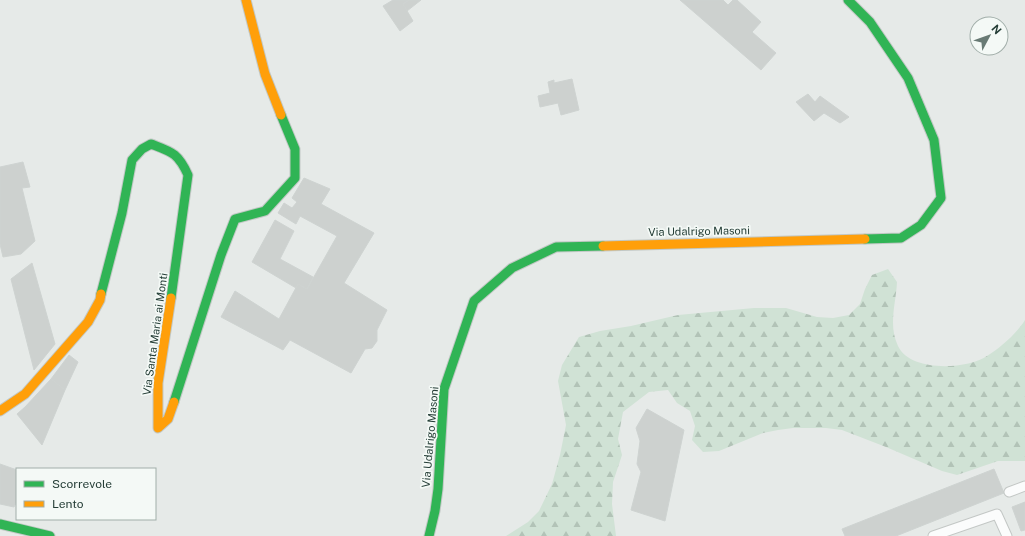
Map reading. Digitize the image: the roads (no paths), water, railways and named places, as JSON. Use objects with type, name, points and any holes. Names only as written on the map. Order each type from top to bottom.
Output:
[{"type":"street","name":"Via Santa Maria ai Monti","points":[[0,411],[25,394],[88,322],[100,300],[122,212],[132,160],[142,149],[151,144],[174,153],[184,166],[188,175],[158,383],[158,428],[168,419],[221,255],[235,219],[265,211],[295,178],[295,149],[265,74],[246,0]]},
{"type":"street","name":"Via Udalrigo Masoni","points":[[429,536],[438,489],[444,389],[474,301],[512,268],[556,247],[901,238],[921,226],[941,198],[934,140],[908,78],[870,22],[848,0]]},
{"type":"street","points":[[0,524],[50,536]]},
{"type":"lane","points":[[1009,492],[1025,486]]},
{"type":"lane","points":[[933,536],[998,514],[1007,536]]}]
